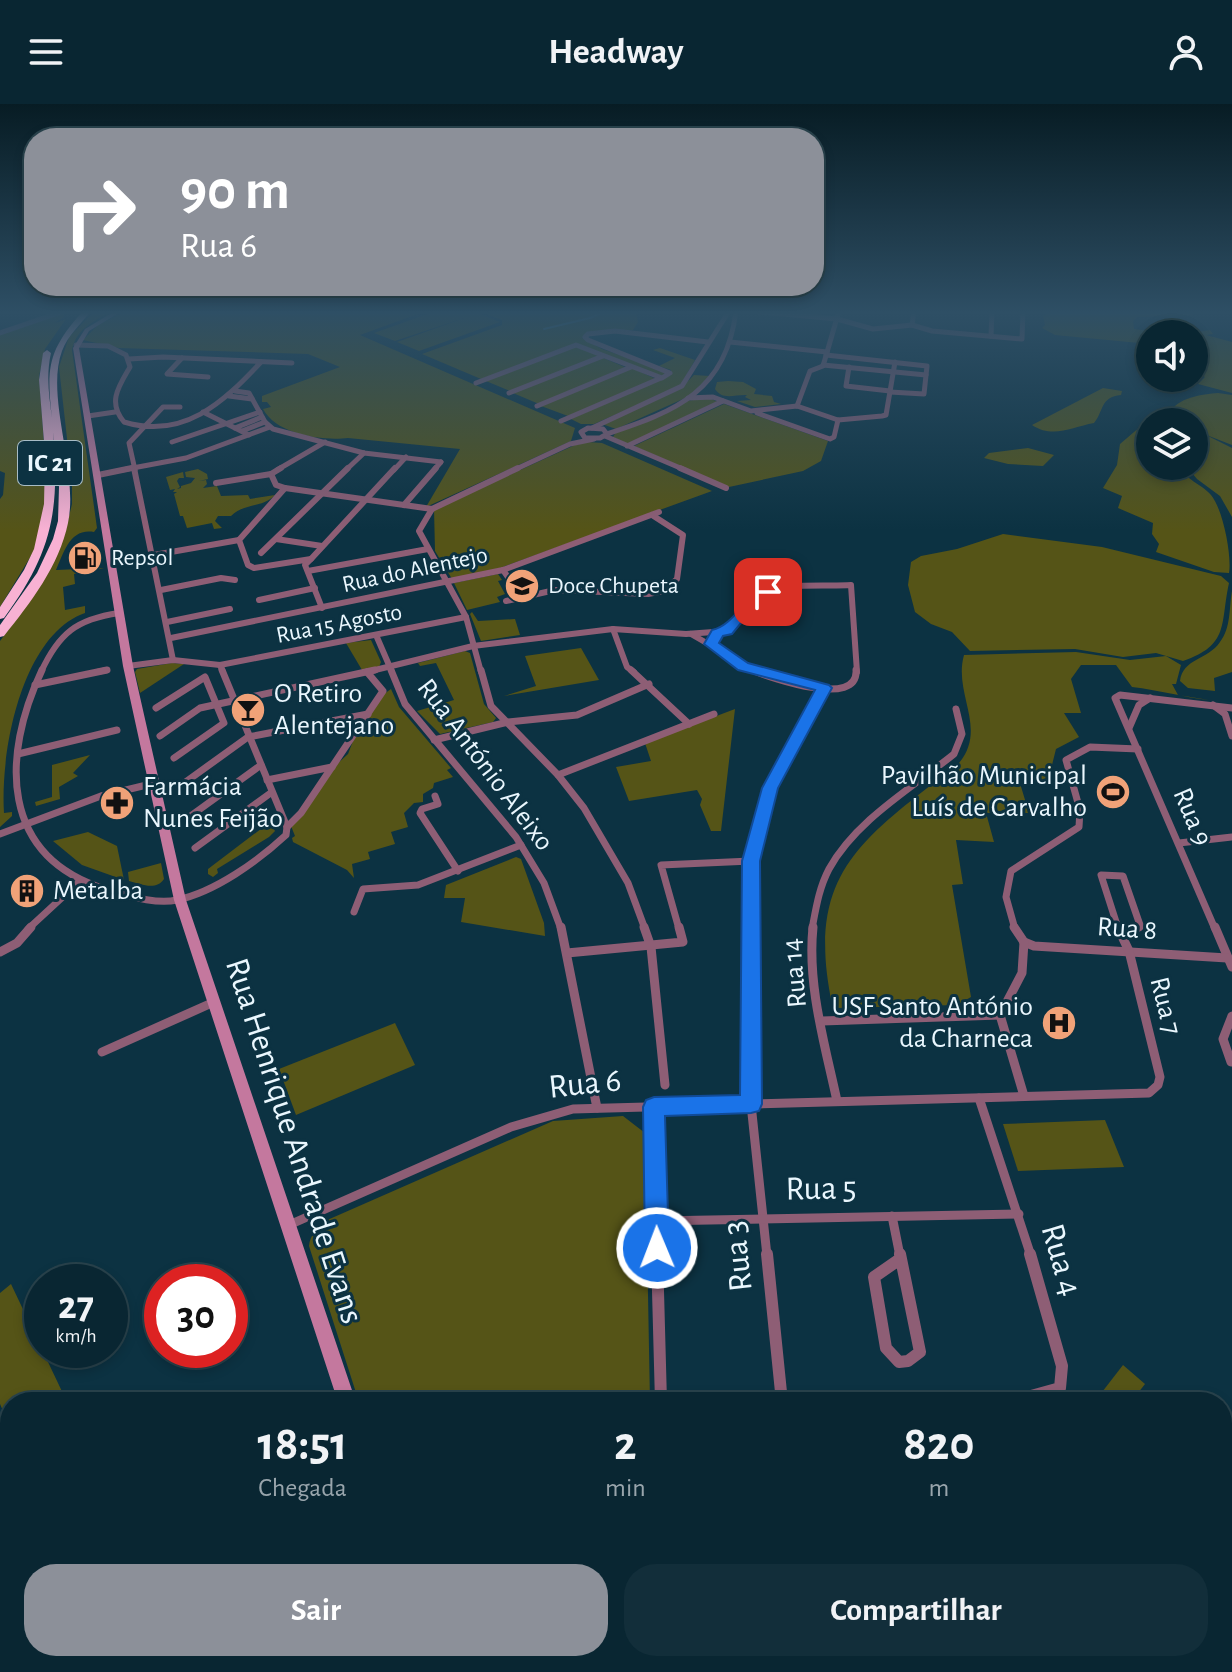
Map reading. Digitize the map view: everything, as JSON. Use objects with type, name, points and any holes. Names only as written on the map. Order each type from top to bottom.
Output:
[{"type":"highway","name":"IC 21","points":[[0,615],[37,557],[46,532],[51,491],[45,384]]},
{"type":"highway","name":"IC 21","points":[[0,633],[39,579],[61,527],[65,505],[55,384]]},
{"type":"main road","name":"Rua Henrique Andrade Evans","points":[[83,384],[128,666],[180,900],[344,1392]]},
{"type":"street","points":[[120,384],[114,395],[115,412],[126,423],[143,427],[174,424],[203,412],[229,396],[241,384]]},
{"type":"street","points":[[509,393],[531,384]]},
{"type":"street","points":[[537,406],[589,384]]},
{"type":"street","points":[[561,421],[647,384]]},
{"type":"street","points":[[570,444],[592,428],[683,384]]},
{"type":"street","points":[[797,406],[805,384]]},
{"type":"street","points":[[845,384],[923,395],[925,384]]},
{"type":"street","points":[[869,389],[870,384]]},
{"type":"street","points":[[751,411],[797,406],[838,420],[885,416],[891,384]]},
{"type":"street","points":[[665,1085],[651,947],[628,883],[606,842],[558,775],[491,706],[466,617],[419,528],[432,509],[570,444],[601,437],[688,398],[707,386],[706,390],[713,397],[833,438],[838,420]]},
{"type":"street","points":[[235,391],[249,393],[264,420]]},
{"type":"street","points":[[229,396],[252,399]]},
{"type":"street","points":[[688,398],[713,397]]},
{"type":"street","points":[[625,447],[723,401]]},
{"type":"street","points":[[173,660],[171,638],[129,443],[163,407],[180,407]]},
{"type":"street","points":[[88,416],[115,412]]},
{"type":"street","points":[[203,412],[249,435]]},
{"type":"street","points":[[235,428],[264,420]]},
{"type":"street","points":[[242,431],[264,420]]},
{"type":"street","points":[[98,475],[186,458],[249,435],[264,420]]},
{"type":"street","points":[[172,442],[228,424],[264,420],[364,453],[441,462],[404,505]]},
{"type":"street","points":[[592,428],[603,429],[601,437]]},
{"type":"street","points":[[581,434],[601,437],[722,489]]},
{"type":"street","points":[[216,483],[271,474],[325,442]]},
{"type":"street","points":[[261,553],[364,453]]},
{"type":"street","points":[[322,608],[305,565],[406,457]]},
{"type":"street","points":[[271,474],[276,485],[285,488],[432,509]]},
{"type":"street","points":[[154,555],[239,540],[285,488]]},
{"type":"street","name":"Rua do Alentejo","points":[[171,638],[503,570],[655,514],[683,535],[677,579],[672,586],[648,594],[555,590],[522,597]]},
{"type":"street","points":[[276,539],[322,546]]},
{"type":"street","points":[[239,540],[248,565],[254,568],[311,559]]},
{"type":"street","points":[[308,571],[428,549]]},
{"type":"street","points":[[503,570],[522,597],[506,601]]},
{"type":"street","points":[[161,590],[221,578],[235,580]]},
{"type":"street","points":[[160,736],[200,708],[217,703],[473,646],[613,629],[717,633],[727,631],[754,598],[768,592],[851,585],[857,679],[853,686],[843,690],[824,688],[743,667],[712,644],[691,634]]},
{"type":"street","points":[[259,600],[315,588]]},
{"type":"street","points":[[167,622],[230,609]]},
{"type":"street","points":[[119,613],[82,621],[67,632],[44,664],[27,705],[18,754],[15,799],[23,824],[36,846],[59,870],[80,881],[98,888],[160,901],[180,900],[201,891],[277,844],[286,835],[287,827],[220,665]]},
{"type":"street","name":"Rua 15 Agosto","points":[[128,666],[173,660],[220,665],[466,617]]},
{"type":"street","points":[[613,629],[627,667],[689,724]]},
{"type":"street","points":[[712,644],[717,633]]},
{"type":"street","name":"Rua António Aleixo","points":[[376,635],[405,704],[521,845],[544,883],[560,922],[597,1108]]},
{"type":"street","points":[[35,685],[107,670]]},
{"type":"street","points":[[287,827],[301,813],[383,691],[367,672]]},
{"type":"street","points":[[156,708],[205,677],[217,703],[224,723],[174,758]]},
{"type":"street","points":[[434,740],[508,722],[577,715],[649,684]]},
{"type":"street","name":"Rua 3","points":[[782,1392],[751,1104],[751,861],[770,788],[824,688]]},
{"type":"street","name":"Rua 9","points":[[1150,698],[1120,695],[1115,698],[1229,963]]},
{"type":"street","points":[[1129,728],[1139,705],[1150,698],[1232,708]]},
{"type":"street","points":[[1213,705],[1225,714],[1232,736]]},
{"type":"street","name":"Rua 14","points":[[837,1101],[811,957],[815,904],[829,868],[850,840],[954,754],[962,734],[956,709]]},
{"type":"street","points":[[180,786],[248,737],[368,714]]},
{"type":"street","points":[[558,775],[714,714]]},
{"type":"street","points":[[18,754],[117,730]]},
{"type":"street","points":[[1024,1096],[1000,1015],[1022,973],[1024,942],[1017,936],[1004,887],[1006,878],[1011,871],[1079,827],[1081,812],[1066,773],[1066,760],[1073,752],[1085,747],[1138,749]]},
{"type":"street","points":[[185,820],[261,765]]},
{"type":"street","points":[[267,780],[332,767]]},
{"type":"street","points":[[0,834],[101,796],[155,783]]},
{"type":"street","points":[[195,848],[272,792]]},
{"type":"street","points":[[435,796],[438,804],[422,809],[420,813],[458,871]]},
{"type":"street","points":[[1179,843],[1232,837]]},
{"type":"street","points":[[354,912],[363,889],[418,885],[521,845]]},
{"type":"street","points":[[567,953],[683,942],[661,865],[751,861]]},
{"type":"street","name":"Rua 7","points":[[1118,928],[1137,929],[1140,925],[1123,876],[1101,875],[1118,928],[1129,951],[1160,1077],[1158,1085],[1149,1093]]},
{"type":"street","points":[[0,952],[15,945],[80,881]]},
{"type":"street","name":"Rua 8","points":[[1024,942],[1034,946],[1129,951],[1229,963]]},
{"type":"street","points":[[0,945],[15,945]]},
{"type":"street","points":[[102,1052],[214,1002]]},
{"type":"street","points":[[822,1021],[1000,1015]]},
{"type":"street","points":[[1231,1062],[1223,1039],[1232,1016]]},
{"type":"street","name":"Rua 6","points":[[289,1225],[533,1118],[573,1109],[1149,1093]]},
{"type":"street","name":"Rua 4","points":[[979,1098],[1019,1214],[1062,1366],[1060,1388],[1052,1392]]},
{"type":"street","points":[[654,1107],[661,1392]]},
{"type":"street","name":"Rua 5","points":[[656,1221],[1019,1214]]},
{"type":"street","name":"Rua 5","points":[[892,1216],[920,1352],[908,1361],[899,1362],[886,1348],[874,1277],[900,1259]]},
{"type":"shaded area","points":[[0,384],[40,384],[48,499],[37,546],[0,607],[0,499],[5,473],[0,471]]},
{"type":"shaded area","points":[[61,384],[77,384],[97,528],[94,532],[79,534],[69,543],[56,570],[104,568],[74,574],[75,584],[63,587],[65,610],[85,606],[85,613],[63,625],[45,645],[19,698],[11,728],[4,788],[4,813],[12,812],[12,816],[0,827],[0,641],[31,599],[65,533],[72,504]]},
{"type":"shaded area","points":[[294,384],[474,384],[575,428],[571,441],[426,507],[460,449],[301,434],[270,418],[263,409],[271,407],[267,402],[262,402],[262,396]]},
{"type":"shaded area","points":[[494,384],[527,384],[510,391]]},
{"type":"shaded area","points":[[535,384],[587,384],[539,404],[513,393]]},
{"type":"shaded area","points":[[593,384],[644,384],[568,416],[541,406]]},
{"type":"shaded area","points":[[650,384],[681,384],[594,424],[581,424],[571,419]]},
{"type":"shaded area","points":[[685,384],[703,384],[694,394],[616,429],[602,424]]},
{"type":"shaded area","points":[[716,384],[747,384],[756,389],[754,394],[772,396],[774,402],[781,404],[755,407],[737,401],[751,400],[745,397],[747,395],[725,396],[715,389]]},
{"type":"shaded area","points":[[1208,384],[1232,384],[1232,393],[1208,387]]},
{"type":"shaded area","points":[[1103,388],[1122,391],[1121,395],[1106,402],[1094,423],[1055,432],[1032,425]]},
{"type":"shaded area","points":[[1218,393],[1232,395],[1232,445],[1208,435],[1208,408],[1173,408],[1184,400]]},
{"type":"shaded area","points":[[709,398],[718,402],[628,444],[613,437],[616,432],[686,401]]},
{"type":"shaded area","points":[[724,404],[828,441],[821,461],[803,471],[729,487],[634,446]]},
{"type":"shaded area","points":[[1136,430],[1136,480],[1193,480],[1211,495],[1226,533],[1229,573],[1214,572],[1156,552],[1159,544],[1152,534],[1153,523],[1118,508],[1122,496],[1103,488],[1117,465],[1120,444]]},
{"type":"shaded area","points":[[1208,436],[1232,448],[1232,517],[1220,496],[1198,480],[1208,480]]},
{"type":"shaded area","points":[[602,443],[712,491],[500,568],[452,579],[435,551],[434,509],[575,445]]},
{"type":"shaded area","points":[[1028,448],[1054,455],[1043,466],[1008,464],[984,458],[989,453]]},
{"type":"shaded area","points":[[198,469],[207,474],[208,479],[199,481],[206,480],[203,488],[217,486],[221,496],[248,495],[250,499],[275,495],[231,516],[218,516],[215,521],[222,528],[214,529],[212,523],[187,528],[183,516],[180,516],[174,494],[177,492],[170,490],[166,477],[183,472],[184,478],[177,481],[180,487],[177,489],[181,488],[195,478],[186,477],[185,472]]},
{"type":"shaded area","points":[[1003,534],[1102,547],[1221,576],[1229,583],[1223,621],[1216,640],[1198,655],[1183,661],[1156,653],[1123,657],[1075,649],[970,651],[952,632],[931,624],[915,612],[908,585],[911,562],[921,556],[957,549]]},
{"type":"shaded area","points":[[498,574],[505,594],[497,597],[500,602],[467,610],[454,583]]},
{"type":"shaded area","points":[[1232,591],[1232,672],[1214,678],[1215,691],[1188,688],[1180,681],[1182,673],[1191,663],[1215,648],[1224,636]]},
{"type":"shaded area","points":[[472,612],[478,621],[515,619],[520,635],[481,641],[470,614]]},
{"type":"shaded area","points":[[371,640],[381,662],[379,667],[362,670],[346,643]]},
{"type":"shaded area","points":[[581,648],[599,680],[504,696],[536,686],[525,656]]},
{"type":"shaded area","points":[[465,651],[470,653],[484,704],[496,718],[493,722],[440,734],[417,711],[454,700],[436,663],[420,666],[418,663]]},
{"type":"shaded area","points":[[1076,652],[1130,660],[1166,656],[1181,665],[1176,684],[1172,684],[1178,695],[1132,687],[1116,665],[1081,665],[1071,679],[1081,713],[1064,713],[1079,737],[1056,749],[1051,769],[1055,780],[1019,780],[1029,813],[986,813],[994,842],[956,840],[963,884],[952,885],[971,997],[957,1005],[837,1008],[832,1004],[826,958],[827,920],[835,889],[850,861],[870,837],[959,763],[967,750],[970,724],[963,683],[964,655]]},
{"type":"shaded area","points":[[184,664],[140,693],[137,669]]},
{"type":"shaded area","points":[[391,689],[399,707],[451,768],[447,770],[453,777],[434,783],[433,788],[423,794],[423,802],[414,803],[404,813],[408,827],[391,832],[395,844],[368,852],[370,859],[352,864],[354,878],[347,870],[293,842],[295,836],[291,826],[336,765],[348,754],[353,741],[384,694]]},
{"type":"shaded area","points":[[735,709],[721,831],[711,831],[697,790],[629,801],[616,767],[651,761],[645,743]]},
{"type":"shaded area","points":[[90,755],[73,773],[78,776],[59,787],[60,799],[36,806],[35,802],[52,797],[52,765]]},
{"type":"shaded area","points":[[270,822],[275,831],[269,837],[217,869],[218,873],[213,877],[208,874],[208,869]]},
{"type":"shaded area","points":[[88,832],[117,846],[124,880],[82,865],[53,841]]},
{"type":"shaded area","points":[[516,857],[521,859],[544,923],[545,936],[461,922],[465,898],[444,898],[446,885]]},
{"type":"shaded area","points":[[161,863],[164,879],[161,883],[148,886],[129,881],[128,872]]},
{"type":"shaded area","points":[[395,1023],[415,1065],[296,1115],[279,1069]]},
{"type":"shaded area","points":[[623,1116],[645,1133],[650,1392],[356,1392],[309,1246],[317,1230],[325,1221],[553,1121]]},
{"type":"shaded area","points":[[1105,1120],[1124,1167],[1018,1171],[1003,1124]]},
{"type":"shaded area","points":[[11,1284],[24,1311],[24,1368],[51,1368],[62,1392],[0,1392],[0,1293]]},
{"type":"shaded area","points":[[1123,1365],[1145,1384],[1139,1392],[1102,1392]]},
{"type":"place","name":"Repsol","points":[[85,558]]},
{"type":"place","name":"Doce Chupeta","points":[[522,586]]},
{"type":"place","name":"O Retiro Alentejano","points":[[248,710]]},
{"type":"place","name":"Pavilhão Municipal Luís de Carvalho","points":[[1113,792]]},
{"type":"place","name":"Farmácia Nunes Feijão","points":[[117,803]]},
{"type":"place","name":"Metalba","points":[[27,891]]},
{"type":"place","name":"USF Santo António da Charneca","points":[[1059,1023]]},
{"type":"route","points":[[657,1248],[654,1107],[751,1104],[751,861],[770,788],[824,688],[768,676],[743,667],[712,644],[717,633],[727,631],[754,598],[768,592]]}]
